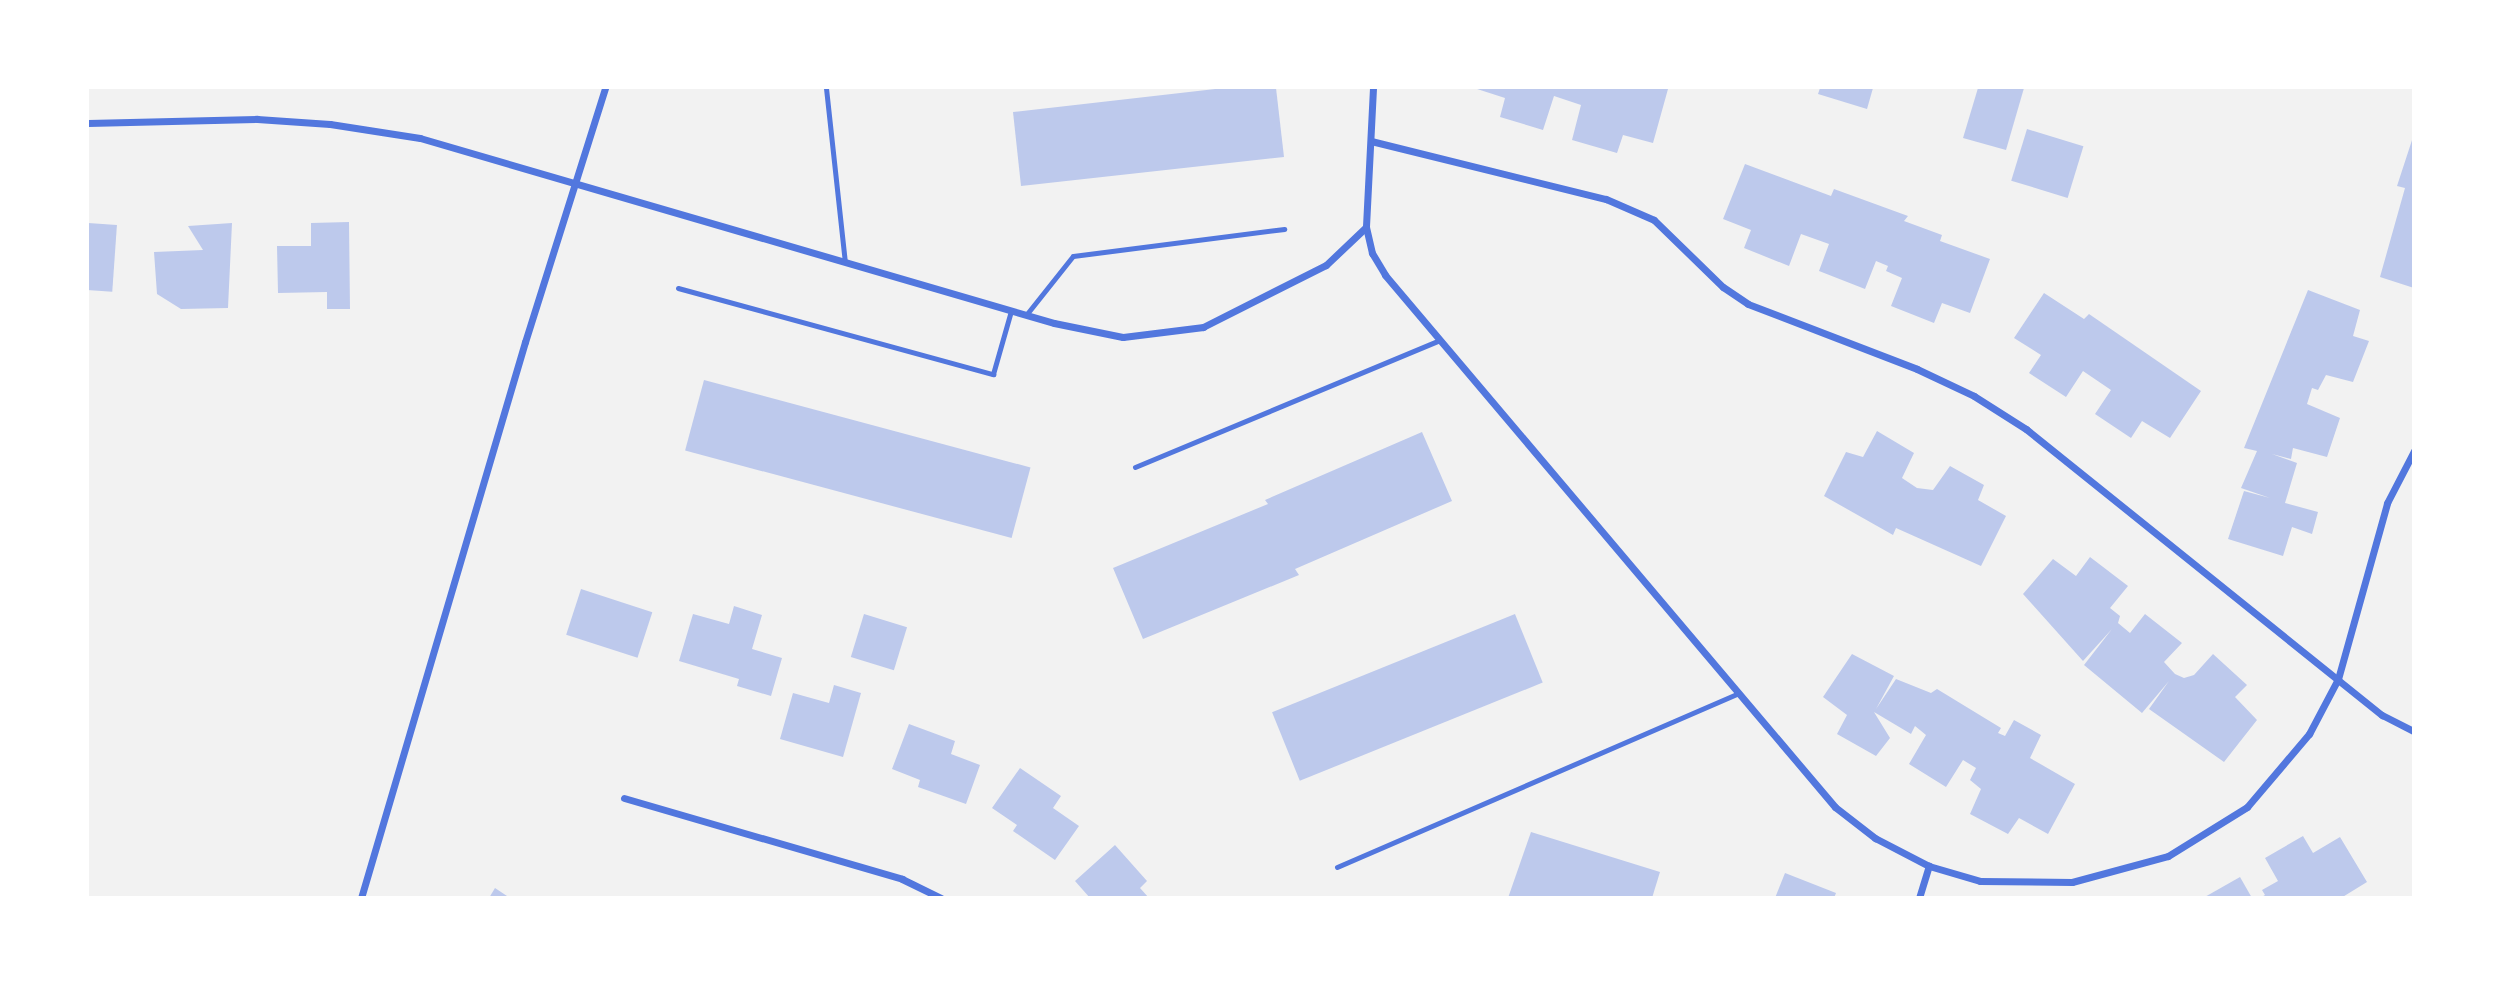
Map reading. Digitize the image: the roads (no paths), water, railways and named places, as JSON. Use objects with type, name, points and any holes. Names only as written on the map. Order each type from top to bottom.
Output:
[{"type":"street","points":[[361,898],[605,88]]},
{"type":"street","points":[[1372,88],[1366,227],[1372,253],[1385,275],[1835,807],[1875,838],[1929,866],[1980,881],[2037,885],[2109,875],[2168,856],[2222,825],[2270,784],[2309,734],[2338,679],[2387,503],[2413,451]]},
{"type":"street","points":[[88,123],[257,120],[330,124],[420,138],[1011,311],[1123,337],[1203,327],[1326,265],[1366,227]]},
{"type":"street","points":[[1371,141],[1606,199],[1654,220],[1723,286],[1748,304],[1917,369],[1974,396],[2026,429],[2382,715],[2413,731]]},
{"type":"street","points":[[624,797],[902,879],[941,898]]},
{"type":"street","points":[[1919,898],[1929,866]]},
{"type":"lane","points":[[826,88],[845,261]]},
{"type":"lane","points":[[1026,315],[1073,256],[1284,229]]},
{"type":"lane","points":[[678,288],[993,374],[1011,311]]},
{"type":"lane","points":[[1135,467],[1440,340]]},
{"type":"lane","points":[[1337,867],[1738,693]]}]
